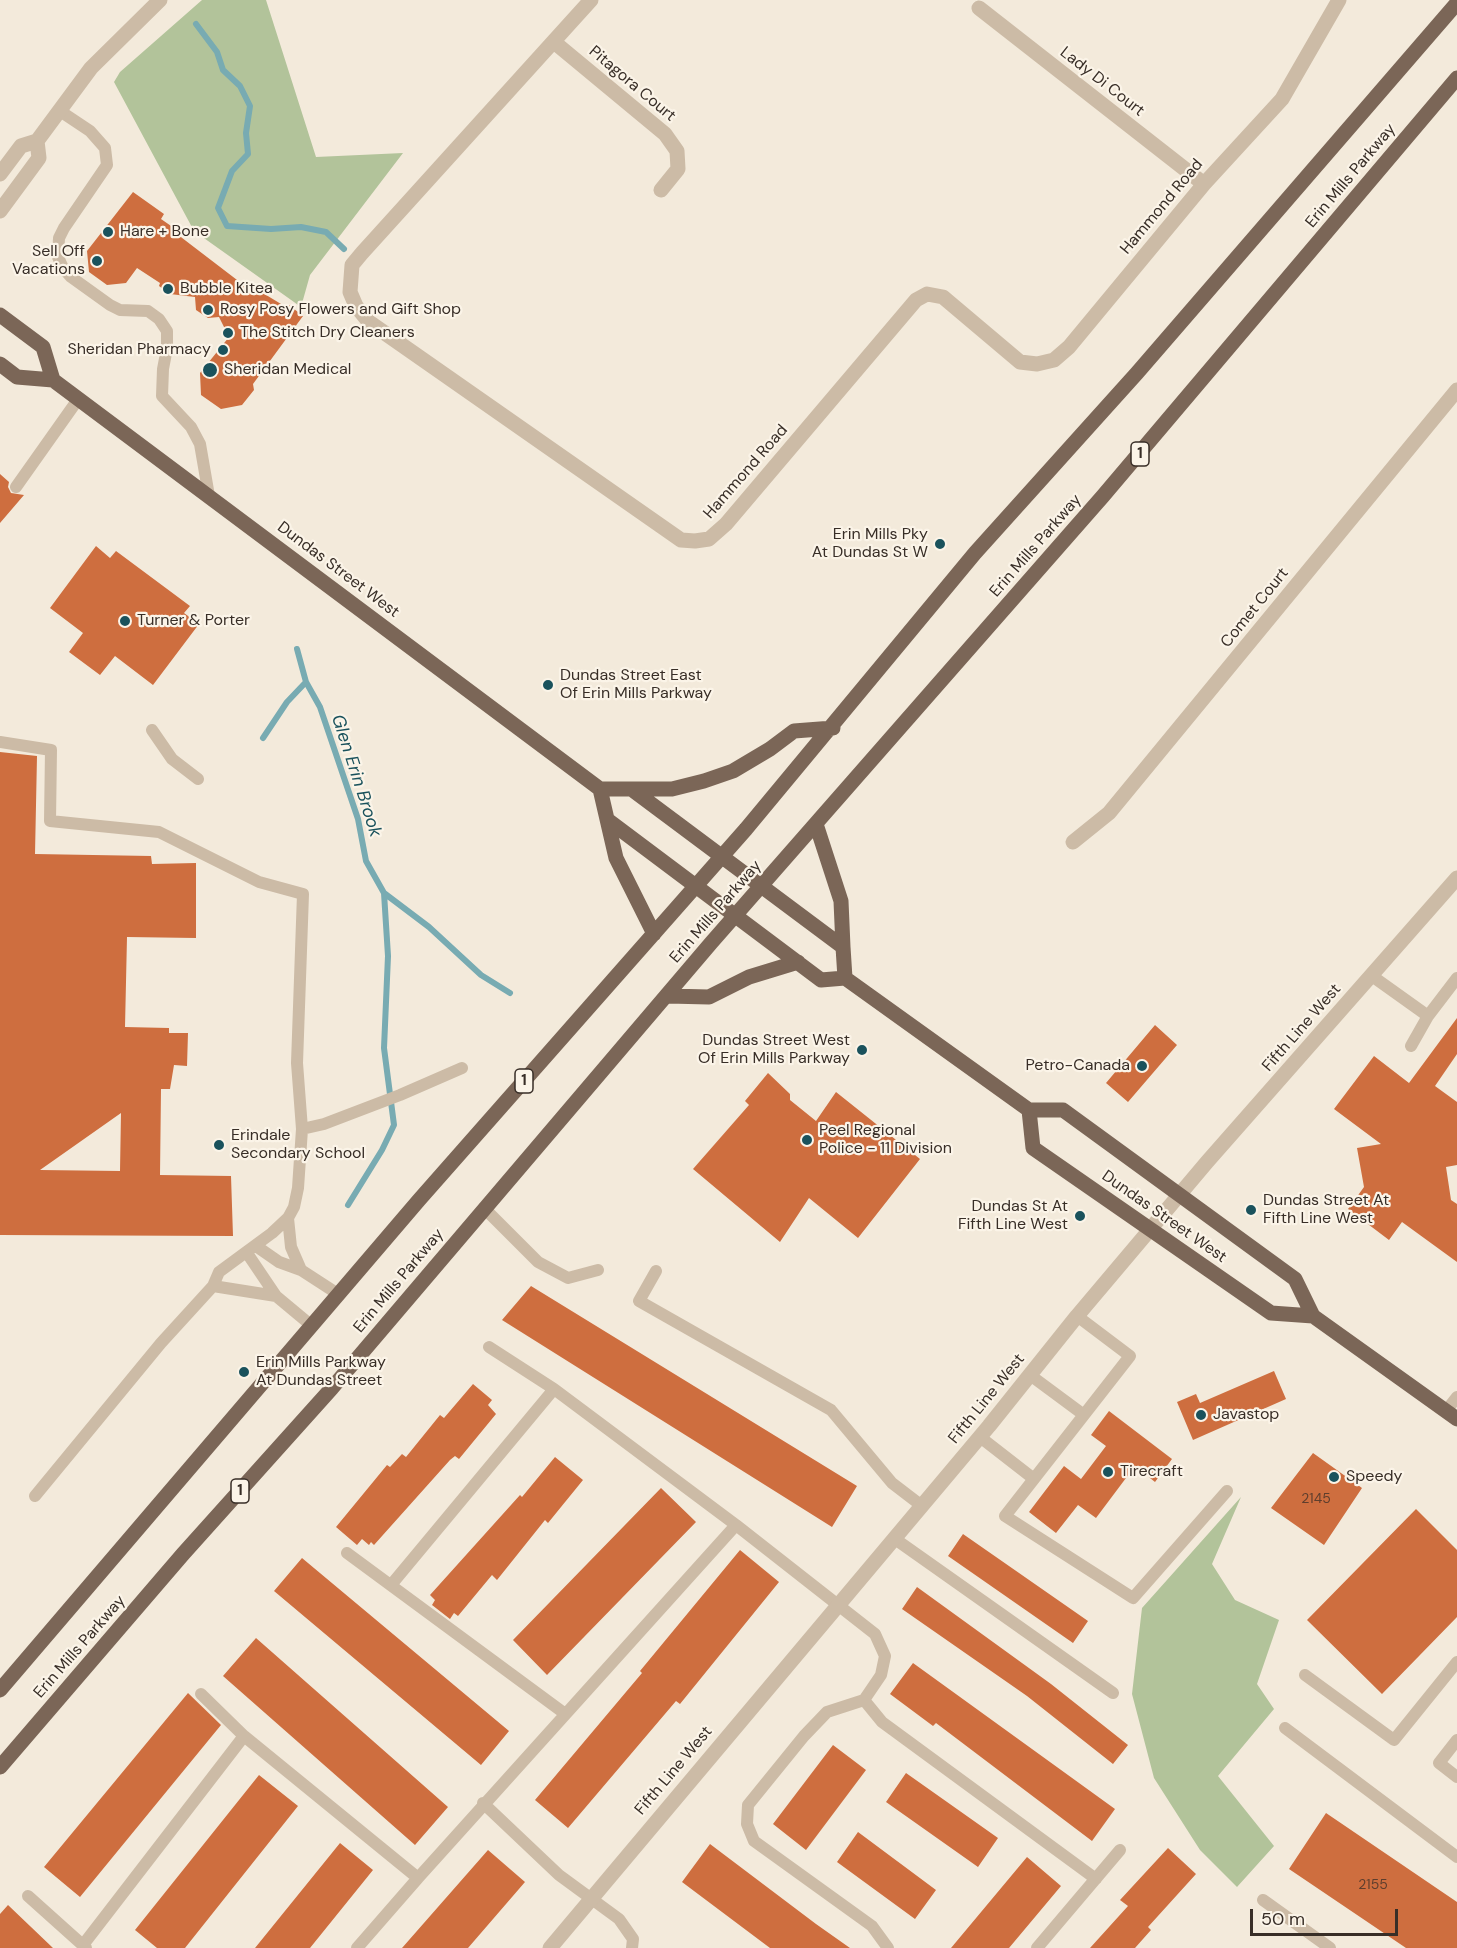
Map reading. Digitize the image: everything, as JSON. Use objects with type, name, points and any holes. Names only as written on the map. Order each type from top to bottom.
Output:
[{"type":"main road","name":"Erin Mills Parkway","points":[[0,1690],[338,1294],[833,728],[975,553],[1137,373],[1457,3]]},
{"type":"main road","name":"Erin Mills Parkway","points":[[0,1767],[183,1554],[332,1388],[762,885],[1111,487],[1457,78]]},
{"type":"main road","points":[[0,315],[44,347],[53,380]]},
{"type":"main road","name":"Dundas Street West","points":[[0,364],[17,377],[53,380],[79,398],[600,789]]},
{"type":"main road","points":[[654,934],[616,858],[600,789],[634,791],[672,789],[717,777],[770,749],[794,731],[833,728]]},
{"type":"main road","points":[[634,791],[843,947]]},
{"type":"main road","points":[[609,821],[821,980],[845,978],[1029,1110]]},
{"type":"main road","points":[[816,824],[841,901],[845,978]]},
{"type":"main road","points":[[668,996],[709,997],[749,976],[798,962]]},
{"type":"main road","name":"Dundas Street West","points":[[1313,1316],[1271,1313],[1033,1148],[1029,1110],[1063,1110],[1295,1279],[1313,1316],[1451,1415]]},
{"type":"street","points":[[0,174],[21,146],[37,141],[91,68],[160,0]]},
{"type":"street","name":"Hammond Road","points":[[591,0],[352,265],[350,292],[356,306],[369,322],[681,540],[709,539],[726,524],[915,300],[927,294],[943,297],[1020,362],[1036,364],[1054,360],[1069,347],[1204,183],[1282,99],[1339,0]]},
{"type":"street","name":"Lady Di Court","points":[[979,8],[1204,183]]},
{"type":"street","name":"Pitagora Court","points":[[554,42],[652,122],[677,151],[678,169],[661,190]]},
{"type":"street","points":[[0,211],[39,158],[37,141]]},
{"type":"street","name":"Comet Court","points":[[1074,842],[1109,813],[1457,390]]},
{"type":"street","name":"Fifth Line West","points":[[550,1948],[895,1539],[1179,1195],[1457,878]]},
{"type":"lane","points":[[60,111],[90,131],[105,148],[107,165],[64,228],[59,238],[58,258],[71,277],[110,305],[120,310],[148,312],[159,319],[167,331],[168,348],[163,369],[162,396],[190,427],[200,444],[209,496]]},
{"type":"lane","points":[[16,488],[79,398]]},
{"type":"lane","points":[[152,730],[172,759],[198,779]]},
{"type":"lane","points":[[0,742],[51,750],[50,820],[159,832],[259,882],[303,894],[297,1045],[302,1129],[298,1188],[294,1207],[288,1218],[219,1272],[213,1286],[161,1343],[35,1496]]},
{"type":"lane","points":[[1372,976],[1428,1016]]},
{"type":"lane","points":[[1411,1047],[1428,1016],[1456,978]]},
{"type":"lane","points":[[302,1129],[324,1124],[383,1102],[462,1068]]},
{"type":"lane","points":[[484,1208],[538,1262],[568,1278],[598,1270]]},
{"type":"lane","points":[[288,1218],[291,1247],[301,1270]]},
{"type":"lane","points":[[251,1249],[301,1270],[338,1294]]},
{"type":"lane","points":[[251,1249],[276,1296],[312,1326]]},
{"type":"lane","points":[[656,1271],[639,1300],[831,1410],[892,1483],[922,1506]]},
{"type":"lane","points":[[213,1286],[276,1296]]},
{"type":"lane","points":[[1077,1316],[1130,1356],[1005,1516],[1133,1598],[1227,1491]]},
{"type":"lane","points":[[489,1347],[554,1389],[736,1525],[875,1634],[885,1656],[881,1675],[864,1700],[827,1712],[804,1736],[748,1805],[747,1824],[754,1841],[872,1926],[888,1948]]},
{"type":"lane","points":[[1030,1375],[1084,1415]]},
{"type":"lane","points":[[391,1585],[554,1389]]},
{"type":"lane","points":[[1451,1415],[1457,1397]]},
{"type":"lane","points":[[980,1437],[1034,1479]]},
{"type":"lane","points":[[357,1948],[483,1803],[736,1525]]},
{"type":"lane","points":[[895,1539],[1113,1693]]},
{"type":"lane","points":[[347,1553],[564,1713]]},
{"type":"lane","points":[[1305,1675],[1394,1740],[1457,1662]]},
{"type":"lane","points":[[201,1694],[244,1736],[418,1878]]},
{"type":"lane","points":[[864,1700],[882,1722],[1096,1879]]},
{"type":"lane","points":[[1285,1728],[1457,1857]]},
{"type":"lane","points":[[28,1896],[85,1947],[244,1736]]},
{"type":"lane","points":[[1457,1740],[1439,1763],[1457,1777]]},
{"type":"lane","points":[[483,1803],[559,1875],[589,1899],[620,1919],[633,1939],[632,1948]]},
{"type":"lane","points":[[1037,1948],[1120,1850]]},
{"type":"lane","points":[[1263,1900],[1330,1948]]},
{"type":"green space","points":[[202,0],[266,0],[316,157],[403,153],[310,275],[301,307],[194,231],[114,82],[120,72]]},
{"type":"green space","points":[[1241,1497],[1212,1564],[1235,1600],[1279,1620],[1257,1684],[1274,1709],[1218,1776],[1274,1846],[1237,1887],[1200,1850],[1154,1778],[1132,1694],[1142,1608]]},
{"type":"building","points":[[133,192],[164,214],[161,219],[174,228],[173,231],[241,283],[243,281],[286,307],[289,305],[303,316],[253,384],[254,390],[242,405],[221,409],[201,395],[200,373],[229,337],[219,317],[208,318],[196,310],[195,297],[170,294],[159,286],[160,283],[137,268],[126,283],[107,285],[89,272],[87,251]]},
{"type":"building","points":[[0,474],[9,482],[8,487],[11,493],[24,495],[0,523]]},
{"type":"building","points":[[96,546],[110,558],[116,551],[190,606],[184,613],[199,624],[153,685],[115,656],[100,675],[69,652],[83,633],[50,608]]},
{"type":"building","points":[[0,752],[37,756],[35,854],[151,856],[152,864],[196,863],[196,938],[127,937],[125,1027],[169,1028],[169,1033],[188,1033],[187,1066],[174,1065],[170,1089],[161,1089],[160,1175],[231,1176],[233,1236],[0,1235]],"holes":[[[121,1113],[120,1171],[40,1170]]]},
{"type":"building","points":[[1457,1018],[1457,1054],[1435,1086],[1457,1102],[1457,1165],[1446,1167],[1451,1200],[1457,1204],[1457,1262],[1402,1222],[1389,1240],[1348,1209],[1364,1187],[1357,1148],[1381,1144],[1334,1109],[1374,1056],[1409,1083]]},
{"type":"building","points":[[1155,1025],[1177,1045],[1128,1102],[1106,1083]]},
{"type":"building","name":"Peel Regional Police - 11 Division","points":[[768,1073],[790,1094],[790,1100],[816,1121],[836,1092],[920,1159],[858,1238],[809,1198],[780,1242],[693,1169],[749,1105],[745,1101]]},
{"type":"building","points":[[531,1286],[857,1486],[832,1527],[502,1320]]},
{"type":"building","points":[[1274,1371],[1286,1399],[1193,1440],[1177,1402],[1196,1394],[1200,1403]]},
{"type":"building","points":[[473,1384],[492,1400],[488,1405],[496,1414],[459,1459],[455,1456],[450,1460],[374,1545],[371,1542],[369,1545],[362,1539],[357,1545],[336,1527],[387,1465],[390,1467],[402,1454],[406,1457],[440,1415],[444,1418]]},
{"type":"building","name":"Tirecraft","points":[[1109,1411],[1172,1459],[1155,1482],[1135,1466],[1096,1518],[1078,1505],[1056,1533],[1029,1512],[1064,1466],[1081,1479],[1106,1446],[1091,1435]]},
{"type":"building","points":[[1313,1453],[1362,1488],[1324,1545],[1271,1508]]},
{"type":"building","points":[[555,1457],[583,1480],[548,1523],[545,1520],[497,1580],[492,1575],[458,1616],[454,1613],[450,1619],[432,1605],[435,1600],[430,1595],[520,1495],[522,1497]]},
{"type":"building","points":[[661,1488],[696,1522],[547,1675],[513,1640]]},
{"type":"building","points":[[1416,1509],[1457,1550],[1457,1617],[1382,1694],[1307,1620]]},
{"type":"building","points":[[963,1534],[1088,1621],[1073,1643],[948,1556]]},
{"type":"building","points":[[740,1550],[779,1582],[680,1704],[676,1701],[568,1828],[535,1800],[642,1673],[640,1671]]},
{"type":"building","points":[[302,1558],[509,1731],[481,1765],[274,1591]]},
{"type":"building","points":[[917,1587],[1051,1684],[1128,1745],[1113,1764],[1027,1696],[902,1609]]},
{"type":"building","points":[[256,1638],[448,1807],[415,1845],[223,1676]]},
{"type":"building","points":[[913,1663],[1115,1809],[1092,1841],[936,1723],[933,1726],[890,1694]]},
{"type":"building","points":[[188,1693],[221,1725],[80,1897],[44,1867]]},
{"type":"building","points":[[833,1745],[866,1770],[806,1850],[773,1824]]},
{"type":"building","points":[[906,1773],[998,1838],[978,1867],[886,1802]]},
{"type":"building","points":[[259,1775],[298,1806],[185,1948],[157,1948],[135,1930]]},
{"type":"building","points":[[1326,1813],[1457,1902],[1457,1948],[1406,1948],[1289,1869]]},
{"type":"building","points":[[858,1832],[936,1890],[915,1919],[837,1862]]},
{"type":"building","points":[[340,1843],[373,1870],[310,1948],[255,1948]]},
{"type":"building","points":[[710,1844],[850,1948],[770,1948],[682,1882]]},
{"type":"building","points":[[1168,1848],[1196,1874],[1148,1927],[1151,1930],[1135,1948],[1090,1948],[1128,1906],[1120,1900]]},
{"type":"building","points":[[488,1850],[525,1882],[468,1948],[402,1948]]},
{"type":"building","points":[[1027,1857],[1061,1886],[1009,1948],[951,1948]]},
{"type":"building","points":[[8,1905],[53,1948],[0,1948],[0,1914]]},
{"type":"waterway","name":"Glen Erin Brook","points":[[196,24],[217,52],[223,70],[240,86],[250,106],[246,133],[248,154],[232,171],[218,208],[227,226],[271,229],[301,227],[326,232],[344,249]]},
{"type":"waterway","name":"Glen Erin Brook","points":[[297,649],[306,682],[320,707],[358,819],[366,861],[384,893],[429,927],[481,975],[510,993]]},
{"type":"waterway","points":[[263,738],[287,702],[306,682]]},
{"type":"waterway","points":[[348,1205],[382,1150],[394,1125],[384,1048],[388,956],[384,893]]},
{"type":"place","name":"Hare + Bone","points":[[108,232]]},
{"type":"place","name":"Sell Off Vacations","points":[[97,261]]},
{"type":"place","name":"Bubble Kitea","points":[[168,289]]},
{"type":"place","name":"Rosy Posy Flowers and Gift Shop","points":[[208,310]]},
{"type":"place","name":"The Stitch Dry Cleaners","points":[[228,333]]},
{"type":"place","name":"Sheridan Pharmacy","points":[[223,350]]},
{"type":"place","name":"Sheridan Medical","points":[[210,370]]},
{"type":"place","name":"Erin Mills Pky At Dundas St W","points":[[940,544]]},
{"type":"place","name":"Turner & Porter","points":[[125,621]]},
{"type":"place","name":"Dundas Street East Of Erin Mills Parkway","points":[[548,685]]},
{"type":"place","name":"Dundas Street West Of Erin Mills Parkway","points":[[862,1050]]},
{"type":"place","name":"Petro-Canada","points":[[1142,1066]]},
{"type":"place","name":"Peel Regional Police - 11 Division","points":[[807,1140]]},
{"type":"place","name":"Erindale Secondary School","points":[[219,1145]]},
{"type":"place","name":"Dundas Street At Fifth Line West","points":[[1251,1210]]},
{"type":"place","name":"Dundas St At Fifth Line West","points":[[1080,1216]]},
{"type":"place","name":"Erin Mills Parkway At Dundas Street","points":[[244,1372]]},
{"type":"place","name":"Javastop","points":[[1201,1415]]},
{"type":"place","name":"Tirecraft","points":[[1108,1472]]},
{"type":"place","name":"Speedy","points":[[1334,1477]]}]
